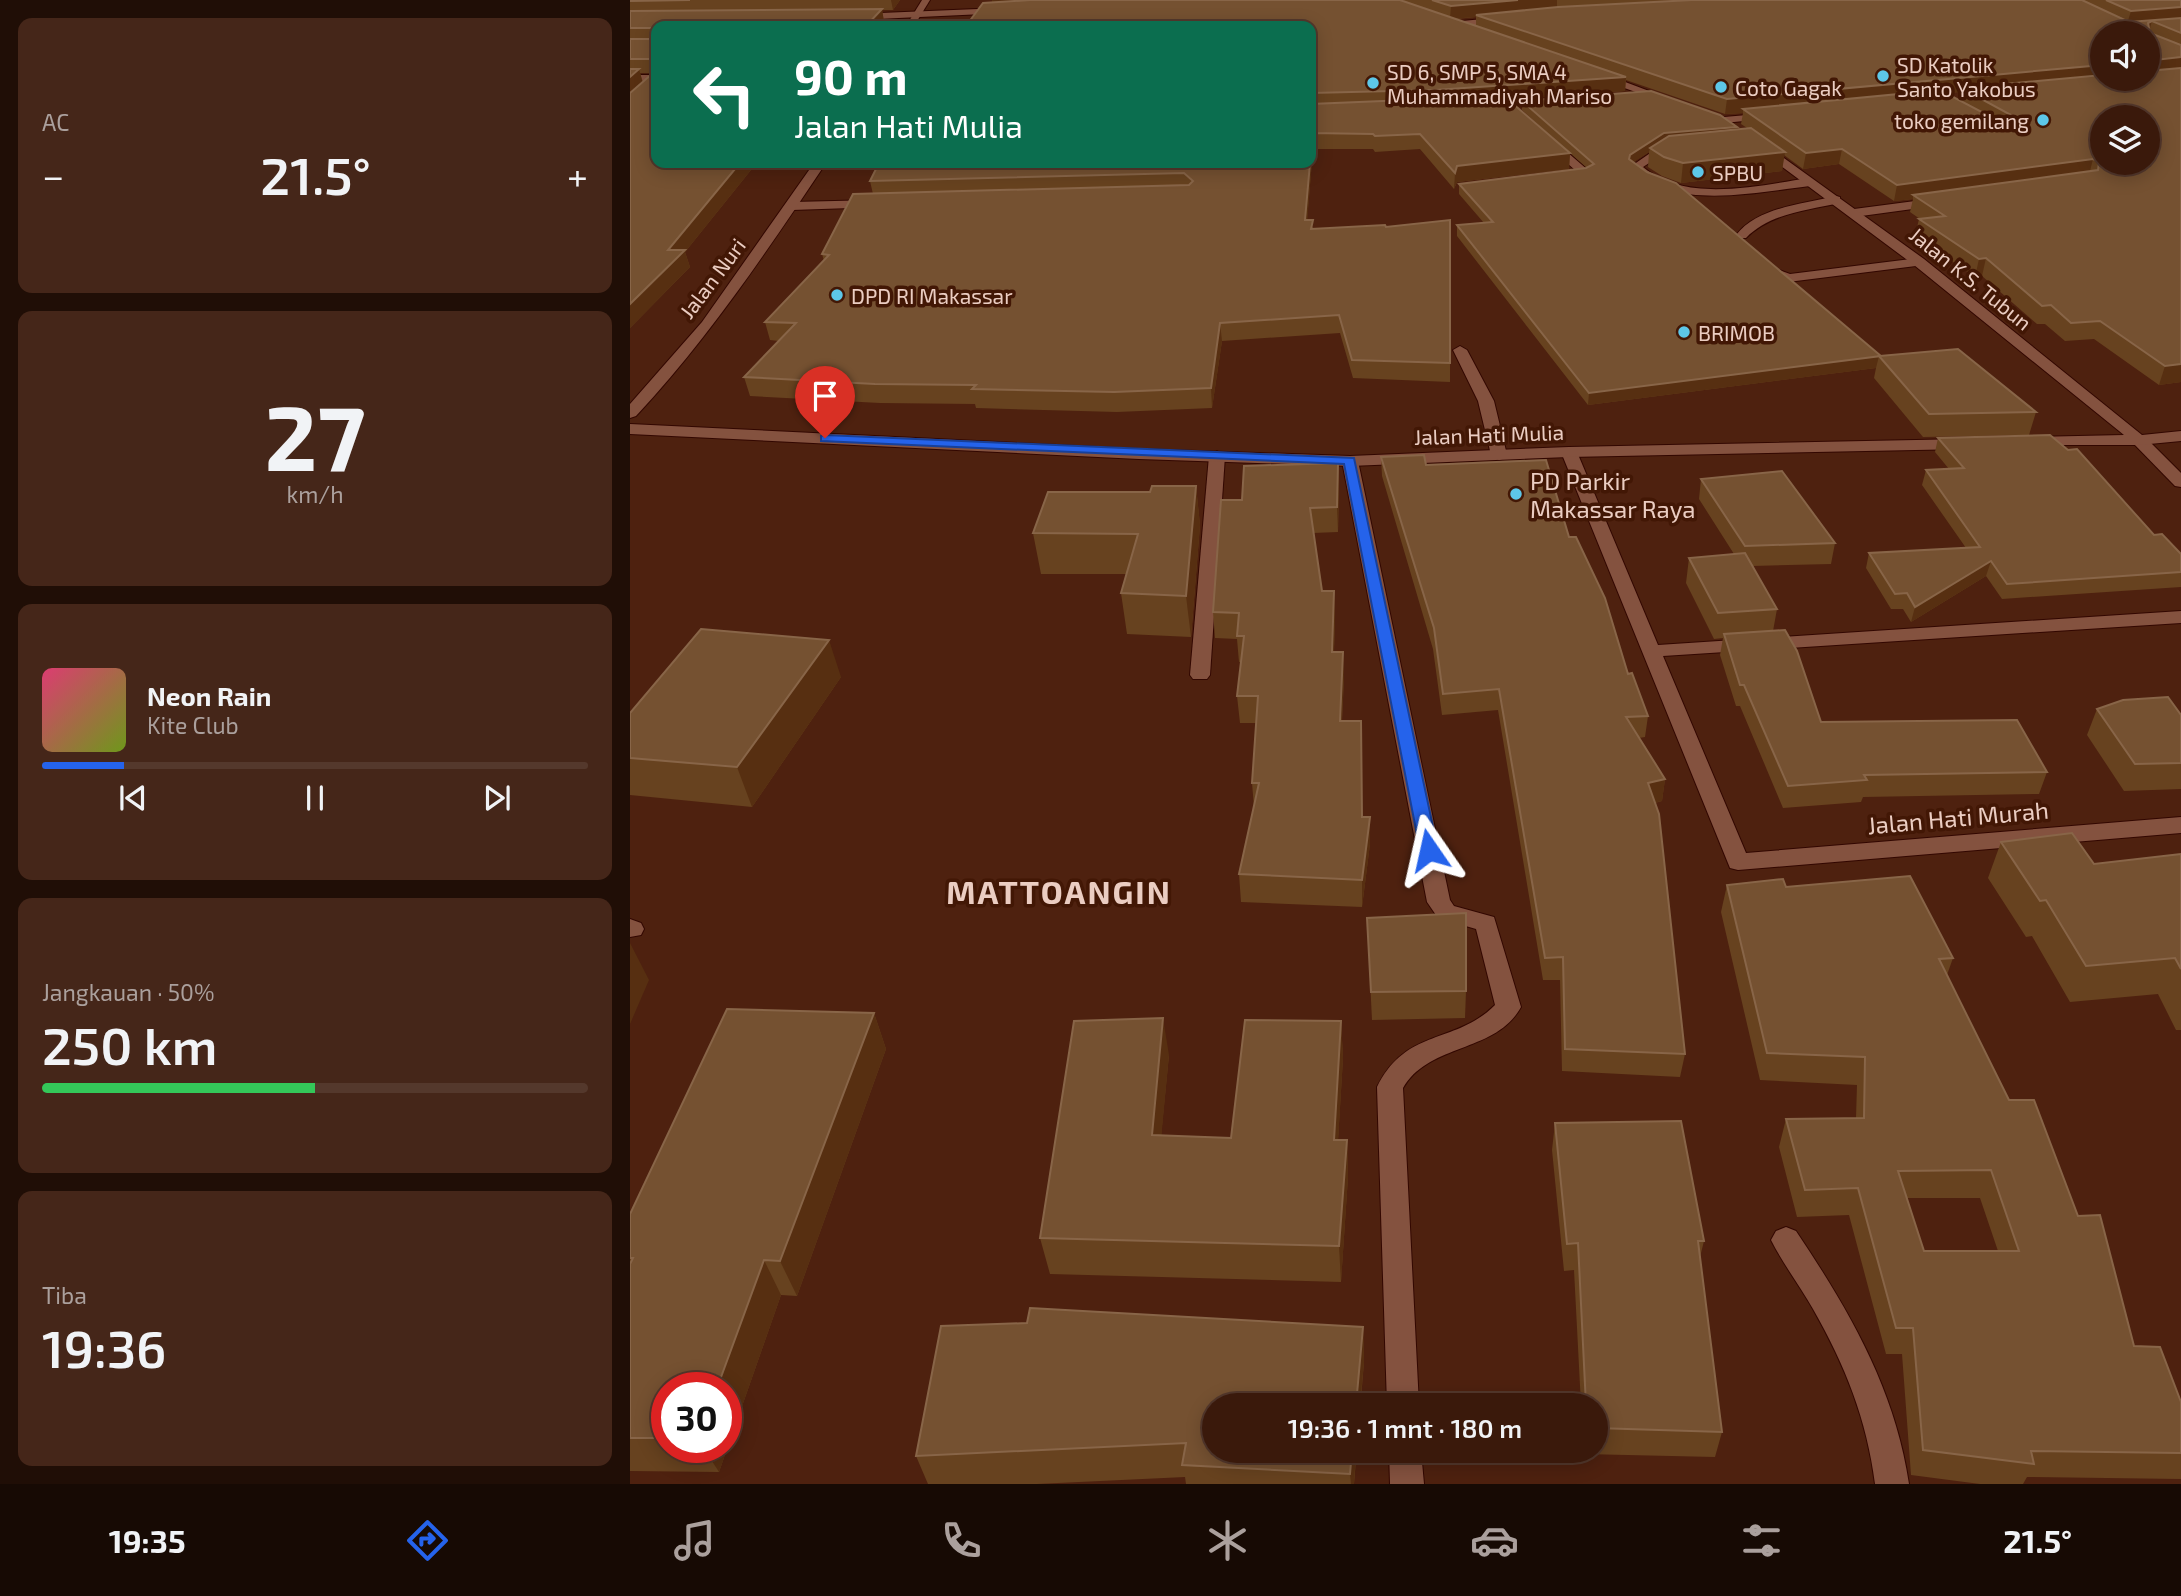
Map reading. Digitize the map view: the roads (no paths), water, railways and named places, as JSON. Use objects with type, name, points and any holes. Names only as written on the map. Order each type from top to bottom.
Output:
[{"type":"street","points":[[913,21],[926,0]]},
{"type":"street","points":[[847,17],[1012,10]]},
{"type":"street","points":[[1451,25],[1510,19]]},
{"type":"street","points":[[1438,21],[1477,34]]},
{"type":"street","points":[[1592,73],[1677,103]]},
{"type":"street","points":[[630,78],[651,79]]},
{"type":"street","points":[[648,89],[651,85]]},
{"type":"street","points":[[1627,97],[1654,95]]},
{"type":"street","name":"Jalan K.S. Tubun","points":[[1777,115],[1718,118],[1919,262],[2139,440],[2181,481]]},
{"type":"street","points":[[1536,131],[1585,173],[1546,177]]},
{"type":"street","points":[[1688,146],[1663,149],[1636,167],[1643,176],[1682,189],[1726,191],[1810,182]]},
{"type":"street","name":"Jalan Nuri","points":[[630,413],[651,392],[710,318],[817,168]]},
{"type":"street","points":[[1742,234],[1764,219],[1836,200]]},
{"type":"street","points":[[1854,214],[1948,201]]},
{"type":"street","points":[[792,206],[887,204]]},
{"type":"street","points":[[1779,274],[1788,278],[1919,262]]},
{"type":"street","points":[[1460,350],[1486,401],[1499,455]]},
{"type":"street","name":"Jalan Hati Mulia","points":[[630,429],[1350,461],[1569,452],[1986,443]]},
{"type":"street","points":[[2014,443],[2139,440],[2181,436]]},
{"type":"street","points":[[1569,452],[1653,651],[2181,617]]},
{"type":"street","points":[[1200,675],[1217,456]]},
{"type":"street","points":[[1350,461],[1439,902],[1446,912],[1486,923],[1508,1007],[1499,1020],[1482,1030],[1410,1060],[1395,1073],[1390,1087],[1403,1393]]},
{"type":"street","name":"Jalan Hati Murah","points":[[1653,651],[1738,862],[2181,825]]},
{"type":"street","points":[[1786,1241],[1821,1293],[1861,1363],[1890,1458],[1892,1484]]},
{"type":"street","points":[[1405,1463],[1406,1484]]},
{"type":"place","name":"SD Katolik Santo Yakobus","points":[[1883,76]]},
{"type":"place","name":"SD 6, SMP 5, SMA 4 Muhammadiyah Mariso","points":[[1373,83]]},
{"type":"place","name":"Coto Gagak","points":[[1721,87]]},
{"type":"place","name":"toko gemilang","points":[[2043,120]]},
{"type":"place","name":"SPBU","points":[[1698,172]]},
{"type":"place","name":"DPD RI Makassar","points":[[837,295]]},
{"type":"place","name":"BRIMOB","points":[[1684,332]]},
{"type":"place","name":"PD Parkir Makassar Raya","points":[[1516,494]]},
{"type":"district","name":"MATTOANGIN","points":[[1059,891]]}]
